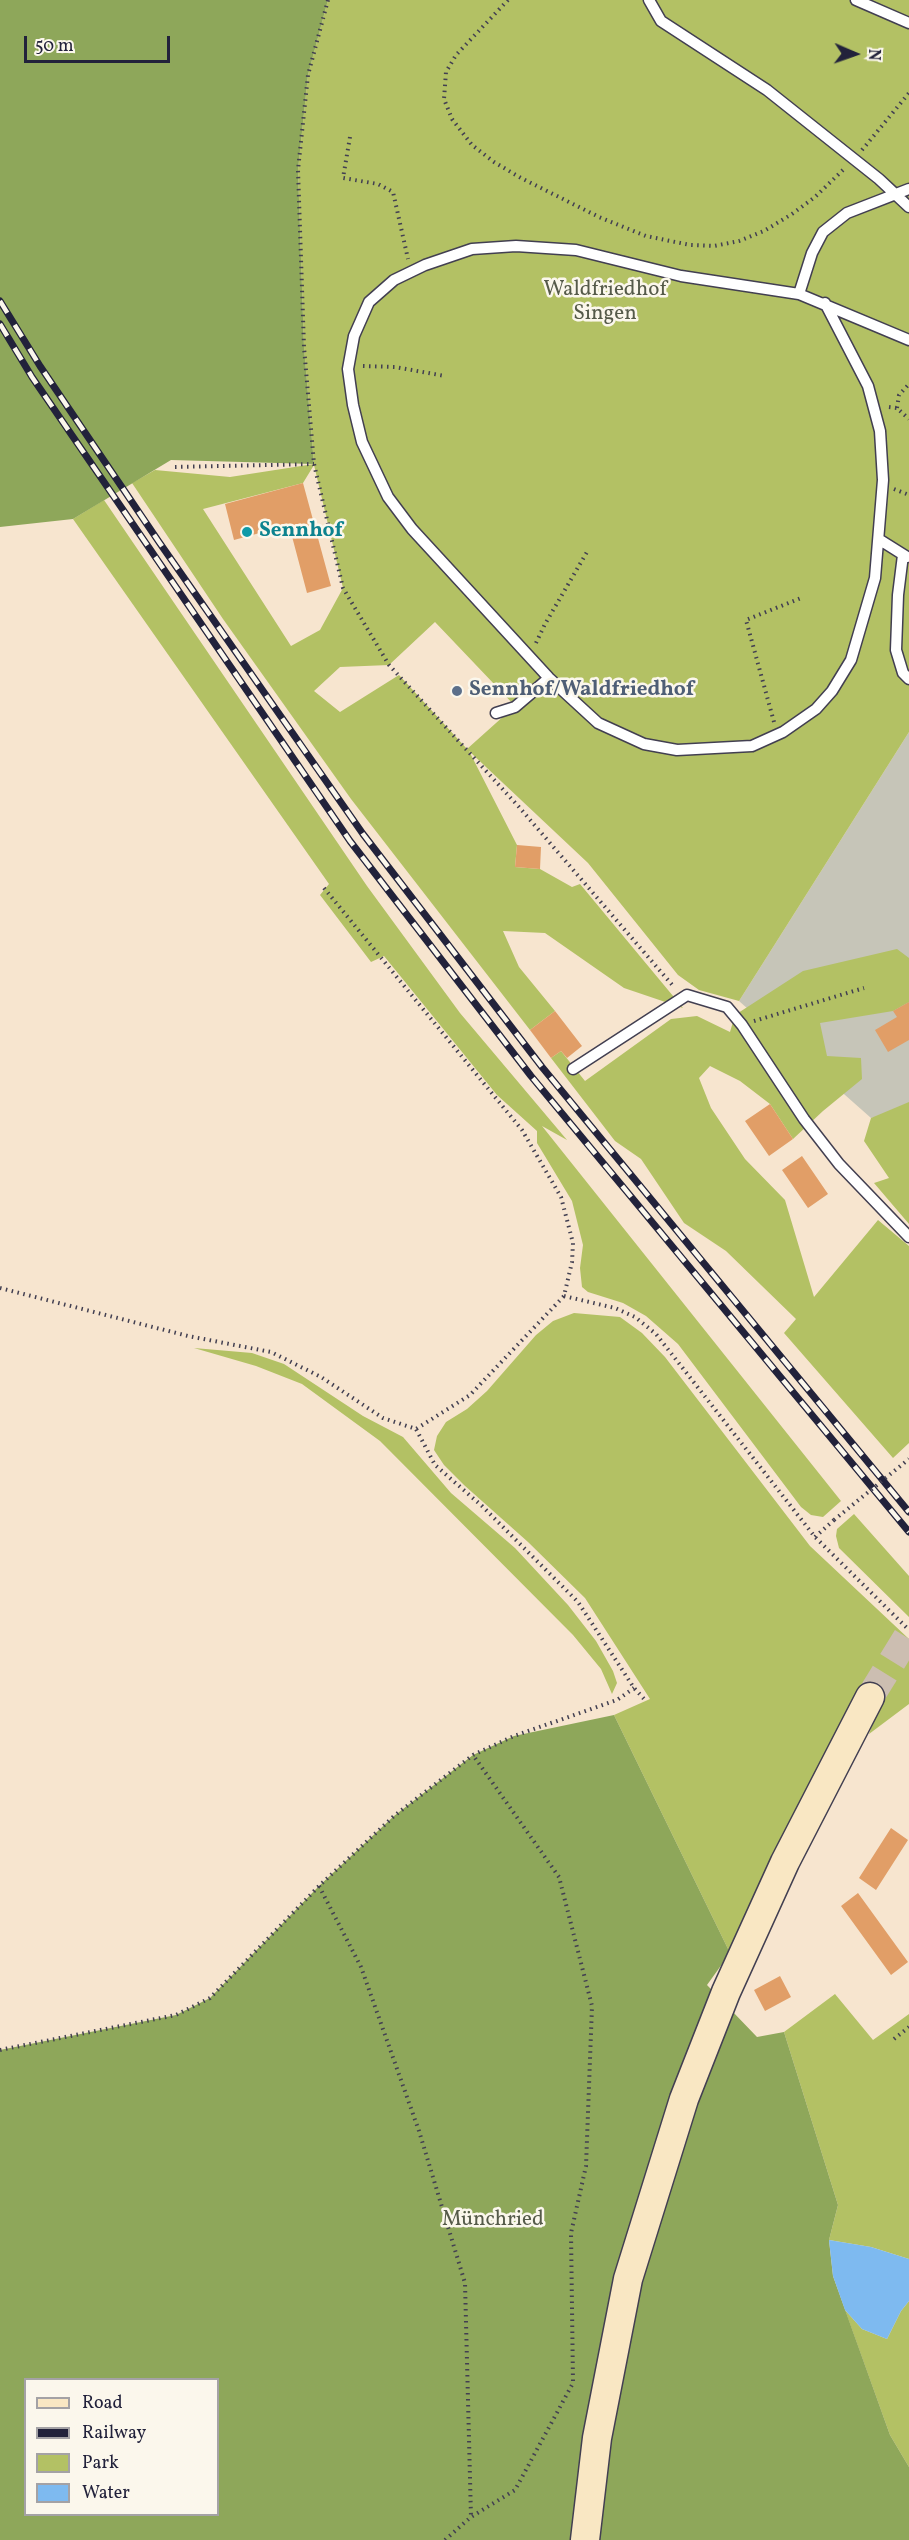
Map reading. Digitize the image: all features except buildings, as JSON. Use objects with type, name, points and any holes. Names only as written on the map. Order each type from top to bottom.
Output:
[{"type":"main road","points":[[585,2540],[597,2438],[628,2279],[681,2110],[726,1992],[785,1862],[870,1697]]},
{"type":"lane","points":[[649,0],[661,21],[767,90],[854,159],[909,207]]},
{"type":"lane","points":[[856,0],[909,23]]},
{"type":"lane","points":[[799,294],[812,253],[823,232],[847,213],[909,189]]},
{"type":"lane","points":[[825,303],[868,386],[880,431],[883,480],[880,540],[875,578],[851,660],[832,692],[816,709],[777,735],[752,746],[677,750],[644,744],[598,723],[549,678],[418,537],[388,497],[362,442],[352,405],[348,369],[354,336],[369,302],[394,280],[472,249],[516,246],[576,250],[681,276],[799,294],[825,303],[909,340]]},
{"type":"lane","points":[[880,540],[906,557],[896,650],[903,674],[909,679]]},
{"type":"lane","points":[[496,713],[516,706],[549,678]]},
{"type":"lane","points":[[573,1069],[687,995],[727,1007],[742,1025],[804,1119],[839,1164],[909,1237]]},
{"type":"path","points":[[508,0],[456,55],[446,72],[444,99],[452,118],[472,145],[494,162],[599,217],[646,236],[690,245],[714,246],[739,241],[764,231],[815,197],[854,159],[909,93]]},
{"type":"path","points":[[350,137],[343,178],[378,184],[393,192],[411,272]]},
{"type":"path","points":[[348,369],[356,366],[395,367],[445,376]]},
{"type":"path","points":[[909,384],[899,395],[897,408],[909,419]]},
{"type":"path","points":[[175,467],[314,464]]},
{"type":"path","points":[[530,657],[544,624],[587,552]]},
{"type":"path","points":[[777,735],[746,620],[801,598]]},
{"type":"path","points":[[324,888],[522,1130],[561,1197],[573,1243],[572,1262],[564,1296],[470,1395],[416,1429]]},
{"type":"path","points":[[742,1025],[864,988]]},
{"type":"path","points":[[0,1288],[188,1336],[271,1352],[321,1377],[383,1418],[416,1429],[435,1465],[482,1506],[578,1602],[634,1688],[646,1701]]},
{"type":"path","points":[[564,1296],[615,1308],[635,1317],[656,1334],[815,1537],[909,1630]]},
{"type":"path","points":[[815,1537],[909,1459]]},
{"type":"path","points":[[0,2050],[176,2015],[210,1998],[319,1886],[394,1816],[473,1755],[514,1736],[617,1700],[634,1688]]},
{"type":"path","points":[[445,2540],[471,2517],[515,2490],[573,2383],[571,2233],[586,2166],[592,2006],[559,1877],[473,1755]]},
{"type":"path","points":[[319,1886],[361,1967],[419,2131],[465,2283],[471,2517]]},
{"type":"path","points":[[894,2039],[909,2027]]},
{"type":"shaded area","points":[[909,732],[909,1111],[871,1118],[739,1001]]},
{"type":"green space","points":[[0,0],[328,0],[308,75],[298,170],[304,347],[314,464],[171,460],[73,519],[0,527]]},
{"type":"green space","name":"Waldfriedhof Singen","points":[[328,0],[909,0],[909,732],[739,1001],[699,990],[678,975],[588,863],[469,751],[517,845],[515,867],[540,869],[572,887],[580,884],[683,1008],[624,988],[545,933],[503,931],[519,967],[555,1011],[530,1030],[351,799],[223,619],[132,483],[155,470],[230,477],[314,464],[304,347],[298,170],[308,75]],"holes":[[[314,465],[343,588],[320,630],[291,646],[203,509],[303,483]],[[435,622],[515,706],[467,749],[399,675],[340,712],[314,691],[340,667],[389,665]]]},
{"type":"green space","points":[[104,500],[367,886],[460,1013],[567,1140],[542,1126],[841,1501],[823,1517],[811,1515],[801,1507],[678,1344],[646,1316],[623,1303],[588,1292],[582,1287],[580,1268],[583,1245],[572,1201],[537,1143],[537,1131],[497,1095],[384,956],[371,962],[320,895],[329,884],[73,519]]},
{"type":"green space","points":[[897,949],[909,958],[909,1002],[893,1011],[820,1023],[827,1056],[861,1058],[862,1079],[793,1139],[770,1104],[740,1081],[710,1066],[699,1078],[711,1108],[745,1159],[785,1200],[814,1297],[878,1220],[909,1246],[909,1443],[893,1458],[784,1333],[796,1319],[726,1251],[684,1223],[641,1159],[615,1141],[551,1058],[561,1051],[585,1081],[671,1019],[697,1016],[730,1032],[735,1015],[803,971]]},
{"type":"green space","points":[[909,1102],[909,1224],[874,1183],[889,1178],[864,1141],[871,1118]]},
{"type":"green space","points":[[574,1313],[620,1317],[642,1333],[665,1357],[810,1546],[909,1639],[909,1704],[869,1734],[877,1712],[870,1697],[852,1700],[730,1953],[614,1715],[650,1699],[585,1598],[528,1542],[464,1485],[444,1465],[434,1450],[437,1436],[446,1422],[467,1409],[487,1391],[536,1335],[553,1321]]},
{"type":"green space","points":[[194,1348],[252,1353],[284,1364],[363,1416],[403,1437],[451,1493],[515,1548],[568,1605],[596,1641],[613,1671],[617,1683],[612,1694],[601,1669],[573,1635],[380,1441],[302,1384],[256,1366]]},
{"type":"green space","points":[[854,1514],[909,1576],[909,1617],[839,1548],[837,1529]]},
{"type":"green space","name":"Münchried","points":[[614,1715],[730,1953],[707,1985],[757,2037],[784,2032],[838,2205],[829,2240],[833,2276],[890,2435],[909,2467],[909,2540],[0,2540],[0,2050],[176,2015],[210,1998],[319,1886],[394,1816],[473,1755],[514,1736]]},
{"type":"green space","points":[[835,1994],[873,2040],[909,2014],[909,2259],[871,2247],[829,2240],[838,2205],[784,2032]]},
{"type":"green space","points":[[909,2301],[909,2467],[890,2435],[845,2310],[862,2329],[887,2339],[901,2311]]},
{"type":"water","points":[[829,2240],[871,2247],[909,2259],[909,2301],[901,2311],[887,2339],[862,2329],[845,2310],[833,2276]]},
{"type":"tunnel","points":[[870,1697],[909,1634]]},
{"type":"railway","points":[[0,301],[40,366],[159,542],[363,834],[542,1067],[909,1512]]},
{"type":"railway","points":[[0,324],[32,377],[350,841],[531,1076],[909,1532]]},
{"type":"place","name":"Sennhof","points":[[247,532]]},
{"type":"place","name":"Sennhof/Waldfriedhof","points":[[457,691]]}]
